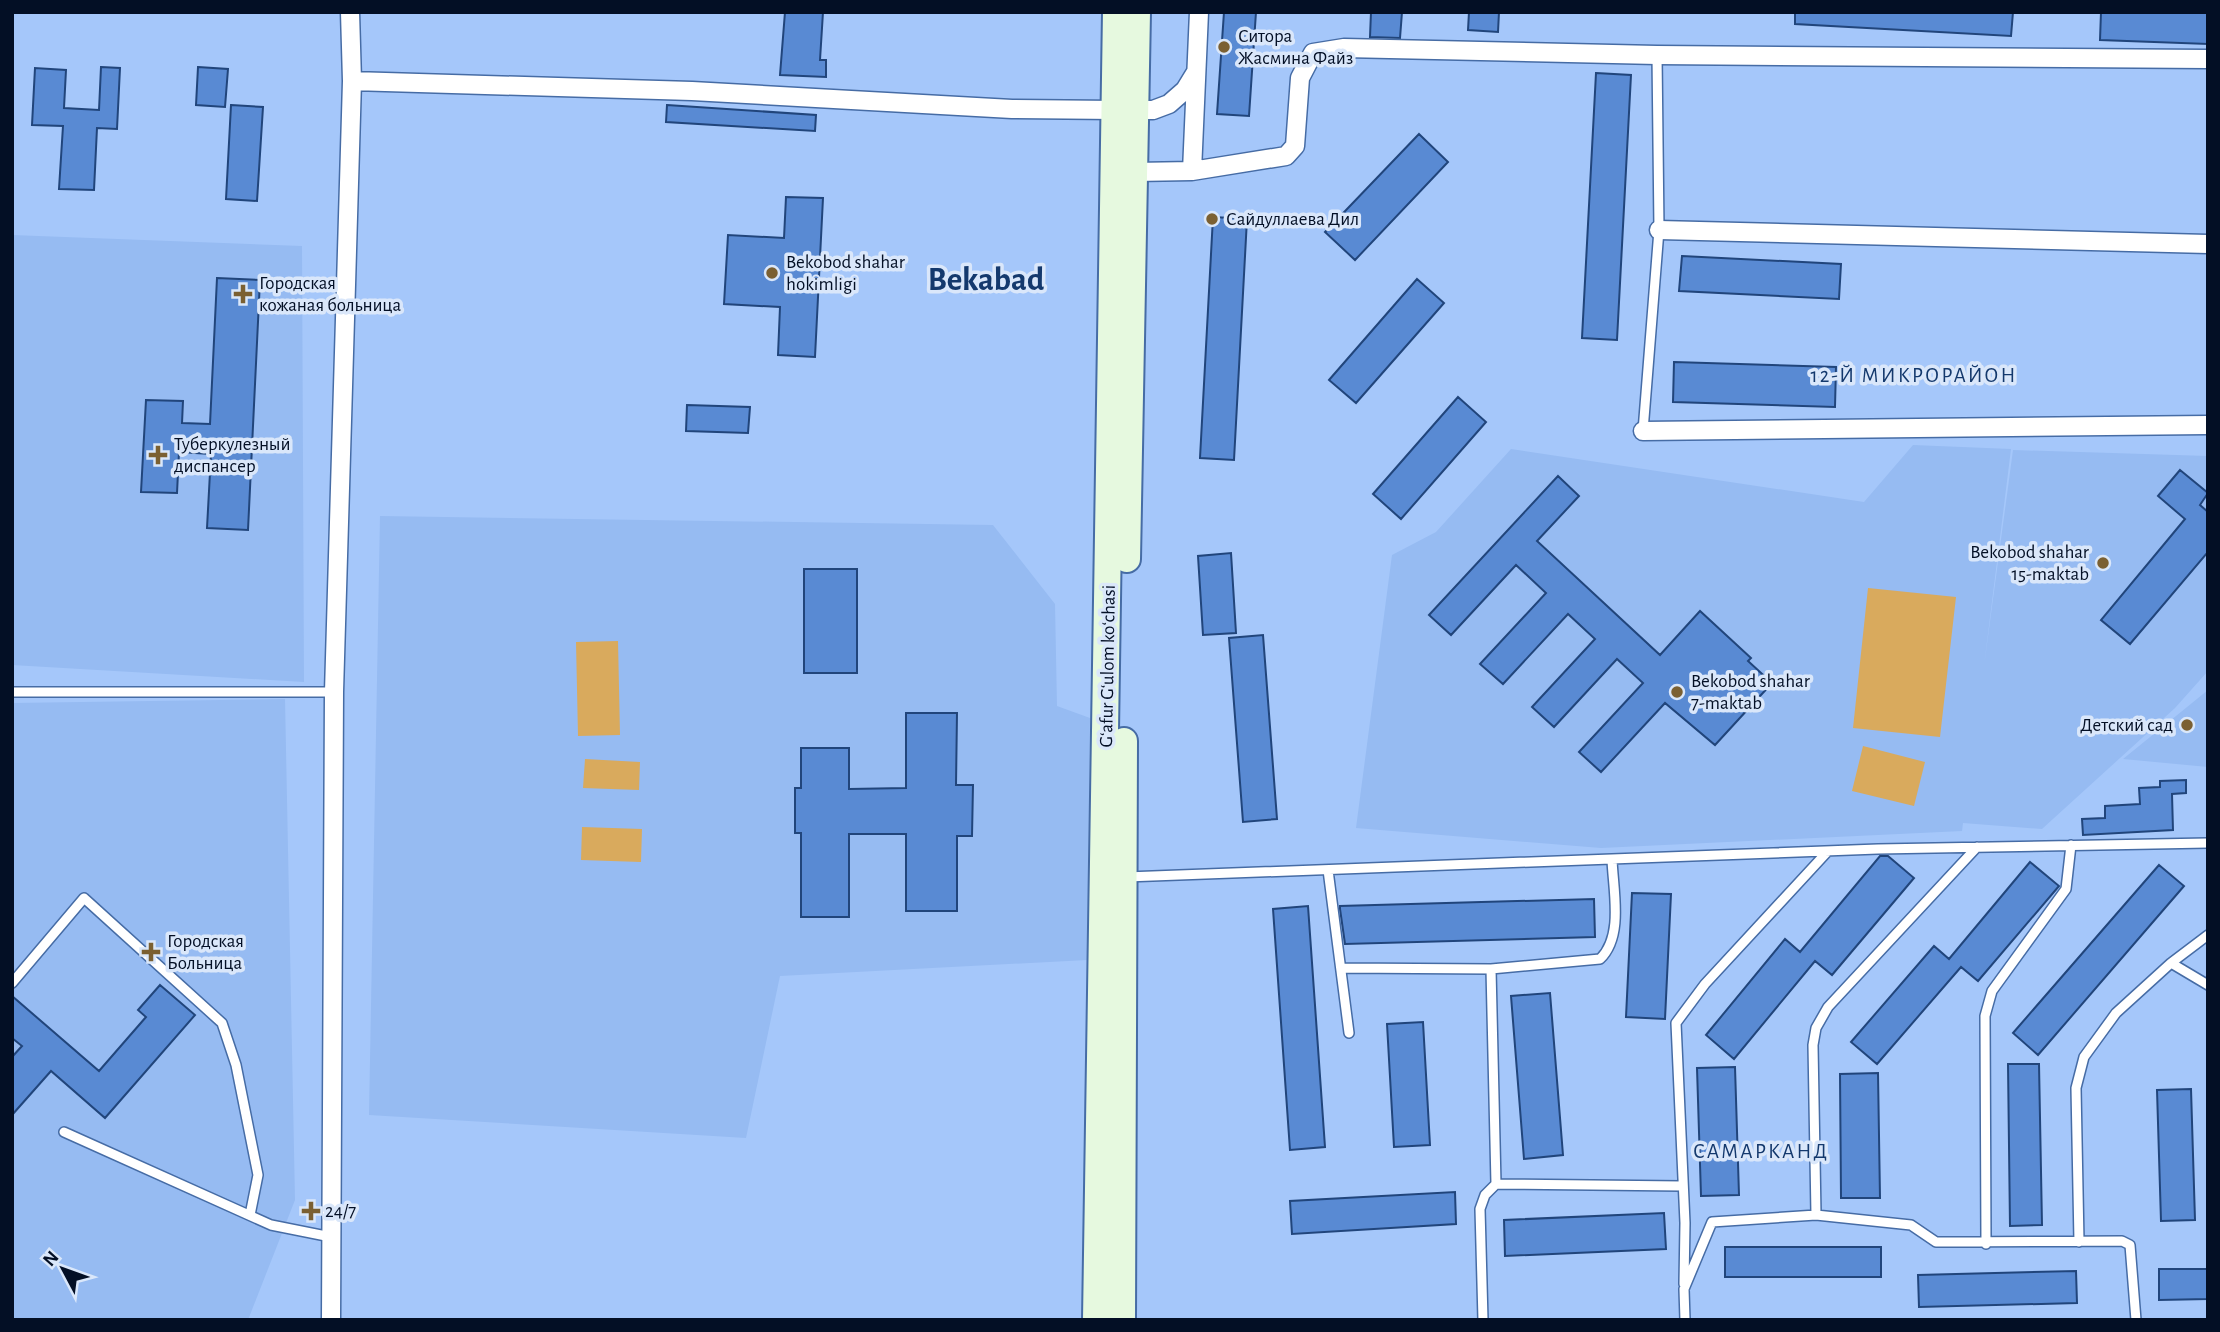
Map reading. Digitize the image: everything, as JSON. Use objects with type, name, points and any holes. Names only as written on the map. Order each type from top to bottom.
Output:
[{"type":"main road","name":"Gʻafur Gʻulom koʻchasi","points":[[1096,1320],[1135,172],[1116,12]]},
{"type":"main road","name":"Gʻafur Gʻulom koʻchasi","points":[[1122,1320],[1124,877],[1116,701],[1126,110],[1137,12]]},
{"type":"street","points":[[331,1320],[334,692],[352,81],[350,12]]},
{"type":"street","points":[[1192,171],[1199,12]]},
{"type":"street","points":[[1135,172],[1192,171],[1286,156],[1294,146],[1300,78],[1313,53],[1344,48],[1657,55],[2208,60]]},
{"type":"street","points":[[352,81],[692,91],[1012,109],[1153,110],[1169,104],[1185,90],[1196,72]]},
{"type":"street","points":[[1659,230],[2208,244]]},
{"type":"street","points":[[1643,431],[2208,425]]},
{"type":"lane","points":[[1643,431],[1659,230],[1657,55]]},
{"type":"lane","points":[[12,692],[334,692]]},
{"type":"lane","points":[[1124,877],[1828,851],[2208,843]]},
{"type":"lane","points":[[1986,1244],[1985,1016],[1992,991],[2066,889],[2071,845]]},
{"type":"lane","points":[[1816,1215],[1815,1028],[1828,1007],[1977,847]]},
{"type":"lane","points":[[1685,1320],[1676,1023],[1705,984],[1828,851]]},
{"type":"lane","points":[[1340,968],[1491,970],[1600,959],[1611,949],[1614,929],[1612,859]]},
{"type":"lane","points":[[1328,870],[1349,1034]]},
{"type":"lane","points":[[12,983],[85,898],[222,1023],[236,1065],[258,1175],[250,1215]]},
{"type":"lane","points":[[2079,1242],[2076,1088],[2084,1057],[2116,1013],[2171,963],[2208,935]]},
{"type":"lane","points":[[2171,963],[2208,985]]},
{"type":"lane","points":[[1491,970],[1496,1184]]},
{"type":"lane","points":[[64,1132],[271,1225],[331,1237]]},
{"type":"lane","points":[[1483,1320],[1480,1209],[1485,1195],[1496,1184],[1682,1186]]},
{"type":"lane","points":[[1684,1289],[1712,1222],[1816,1215],[1911,1225],[1936,1242],[1986,1244],[2122,1241],[2130,1245],[2136,1320]]},
{"type":"shaded area","name":"Туберкулезный диспансер","points":[[12,235],[302,246],[304,682],[12,665]]},
{"type":"shaded area","name":"Bekobod shahar 7-maktab","points":[[1913,445],[2011,449],[1984,666],[2013,450],[2208,456],[2208,671],[2175,708],[2042,829],[1963,823],[1962,831],[1601,848],[1356,828],[1392,555],[1436,532],[1511,449],[1864,502]]},
{"type":"shaded area","points":[[380,516],[993,525],[1055,604],[1057,706],[1090,718],[1087,960],[780,976],[746,1138],[369,1115]]},
{"type":"shaded area","points":[[1868,588],[1956,597],[1940,737],[1853,728]]},
{"type":"shaded area","points":[[618,641],[620,735],[578,736],[576,642]]},
{"type":"shaded area","name":"Детский сад","points":[[2208,690],[2208,767],[2123,759]]},
{"type":"shaded area","name":"Городская Больница","points":[[285,699],[295,1200],[248,1320],[12,1320],[12,703]]},
{"type":"shaded area","points":[[1863,746],[1925,762],[1914,806],[1852,791]]},
{"type":"shaded area","points":[[585,759],[640,762],[639,790],[583,788]]},
{"type":"shaded area","points":[[582,827],[642,829],[641,862],[581,860]]},
{"type":"building","points":[[785,12],[823,12],[820,60],[826,60],[826,77],[780,75]]},
{"type":"building","points":[[1224,12],[1256,12],[1249,116],[1217,114]]},
{"type":"building","points":[[1371,12],[1402,12],[1400,38],[1370,37]]},
{"type":"building","points":[[1469,12],[1499,12],[1498,32],[1468,30]]},
{"type":"building","points":[[1795,12],[2013,12],[2011,36],[1795,24]]},
{"type":"building","points":[[2101,12],[2208,12],[2208,44],[2100,40]]},
{"type":"building","points":[[101,67],[120,68],[117,129],[97,128],[94,190],[59,189],[63,126],[32,125],[35,68],[66,70],[64,108],[99,110]]},
{"type":"building","points":[[198,67],[228,69],[225,107],[196,105]]},
{"type":"building","points":[[1596,73],[1631,75],[1617,340],[1582,338]]},
{"type":"building","points":[[231,105],[263,107],[257,201],[226,199]]},
{"type":"building","points":[[667,105],[816,115],[815,131],[666,122]]},
{"type":"building","points":[[1419,134],[1448,162],[1355,260],[1325,232]]},
{"type":"building","name":"Bekobod shahar hokimligi","points":[[786,197],[823,198],[815,357],[778,355],[780,307],[724,304],[728,235],[784,238]]},
{"type":"building","points":[[1213,217],[1247,219],[1234,460],[1200,458]]},
{"type":"building","points":[[1682,256],[1841,264],[1839,299],[1679,291]]},
{"type":"building","points":[[217,278],[260,280],[248,530],[207,528],[211,454],[179,452],[177,493],[141,492],[146,400],[183,401],[182,423],[210,424]]},
{"type":"building","points":[[1417,279],[1444,303],[1356,403],[1329,380]]},
{"type":"building","points":[[1674,362],[1836,367],[1835,407],[1673,402]]},
{"type":"building","points":[[1458,397],[1486,422],[1401,519],[1373,494]]},
{"type":"building","points":[[687,405],[750,407],[748,433],[686,431]]},
{"type":"building","points":[[2180,470],[2208,493],[2200,505],[2208,512],[2208,552],[2130,644],[2101,620],[2185,519],[2158,496]]},
{"type":"building","points":[[1558,476],[1579,496],[1537,541],[1660,655],[1700,611],[1751,658],[1748,661],[1772,683],[1715,745],[1665,703],[1601,772],[1579,752],[1643,683],[1617,659],[1554,727],[1532,707],[1595,639],[1568,614],[1503,684],[1480,664],[1546,593],[1516,565],[1451,635],[1429,615]]},
{"type":"building","points":[[1231,553],[1236,633],[1203,635],[1198,556]]},
{"type":"building","points":[[804,569],[857,569],[857,673],[804,673]]},
{"type":"building","points":[[1263,635],[1277,819],[1243,822],[1229,638]]},
{"type":"building","points":[[906,713],[957,713],[956,785],[973,785],[972,836],[957,836],[957,911],[906,911],[906,834],[849,834],[849,917],[801,917],[801,833],[795,833],[795,788],[801,788],[801,748],[849,748],[849,789],[906,788]]},
{"type":"building","points":[[2186,780],[2186,793],[2172,794],[2173,830],[2083,835],[2082,819],[2105,818],[2105,806],[2140,804],[2139,788],[2160,787],[2160,781]]},
{"type":"building","points":[[1880,856],[1888,856],[1914,878],[1832,975],[1815,961],[1734,1059],[1706,1035],[1785,939],[1800,952]]},
{"type":"building","points":[[2030,862],[2059,886],[1978,981],[1961,967],[1877,1064],[1851,1042],[1934,946],[1949,959]]},
{"type":"building","points":[[2159,865],[2184,886],[2038,1055],[2013,1033]]},
{"type":"building","points":[[1632,893],[1671,894],[1665,1019],[1626,1017]]},
{"type":"building","points":[[1594,899],[1595,937],[1345,944],[1340,909],[1340,906]]},
{"type":"building","points":[[1308,906],[1325,1147],[1290,1150],[1273,909]]},
{"type":"building","points":[[160,985],[195,1015],[105,1118],[51,1071],[12,1115],[12,1057],[22,1046],[12,1038],[12,996],[99,1071],[146,1017],[138,1010]]},
{"type":"building","points":[[1550,993],[1563,1155],[1524,1159],[1511,996]]},
{"type":"building","points":[[1423,1022],[1430,1145],[1394,1147],[1387,1024]]},
{"type":"building","points":[[2008,1064],[2039,1064],[2042,1225],[2010,1226]]},
{"type":"building","points":[[1735,1067],[1739,1195],[1701,1196],[1697,1068]]},
{"type":"building","points":[[1878,1073],[1880,1198],[1841,1198],[1840,1074]]},
{"type":"building","points":[[2191,1089],[2195,1220],[2161,1221],[2157,1090]]},
{"type":"building","points":[[1455,1192],[1456,1224],[1292,1234],[1290,1201]]},
{"type":"building","points":[[1664,1213],[1666,1249],[1505,1256],[1504,1220]]},
{"type":"building","points":[[1725,1247],[1881,1247],[1881,1277],[1725,1277]]},
{"type":"building","points":[[2159,1269],[2208,1269],[2208,1299],[2159,1300]]},
{"type":"building","points":[[2076,1271],[2077,1303],[1919,1307],[1918,1275]]},
{"type":"place","name":"Ситора Жасмина Файз","points":[[1224,47]]},
{"type":"place","name":"Сайдуллаева Дил","points":[[1212,219]]},
{"type":"place","name":"Bekobod shahar hokimligi","points":[[772,273]]},
{"type":"place","name":"Городская кожаная больница","points":[[243,294]]},
{"type":"place","name":"Туберкулезный диспансер","points":[[158,455]]},
{"type":"place","name":"Bekobod shahar 15-maktab","points":[[2103,563]]},
{"type":"place","name":"Bekobod shahar 7-maktab","points":[[1677,692]]},
{"type":"place","name":"Детский сад","points":[[2187,725]]},
{"type":"place","name":"Городская Больница","points":[[151,952]]},
{"type":"place","name":"24/7","points":[[311,1211]]},
{"type":"district","name":"Bekabad","points":[[986,280]]},
{"type":"district","name":"12-Й МИКРОРАЙОН","points":[[1914,375]]},
{"type":"district","name":"САМАРКАНД","points":[[1761,1151]]}]
